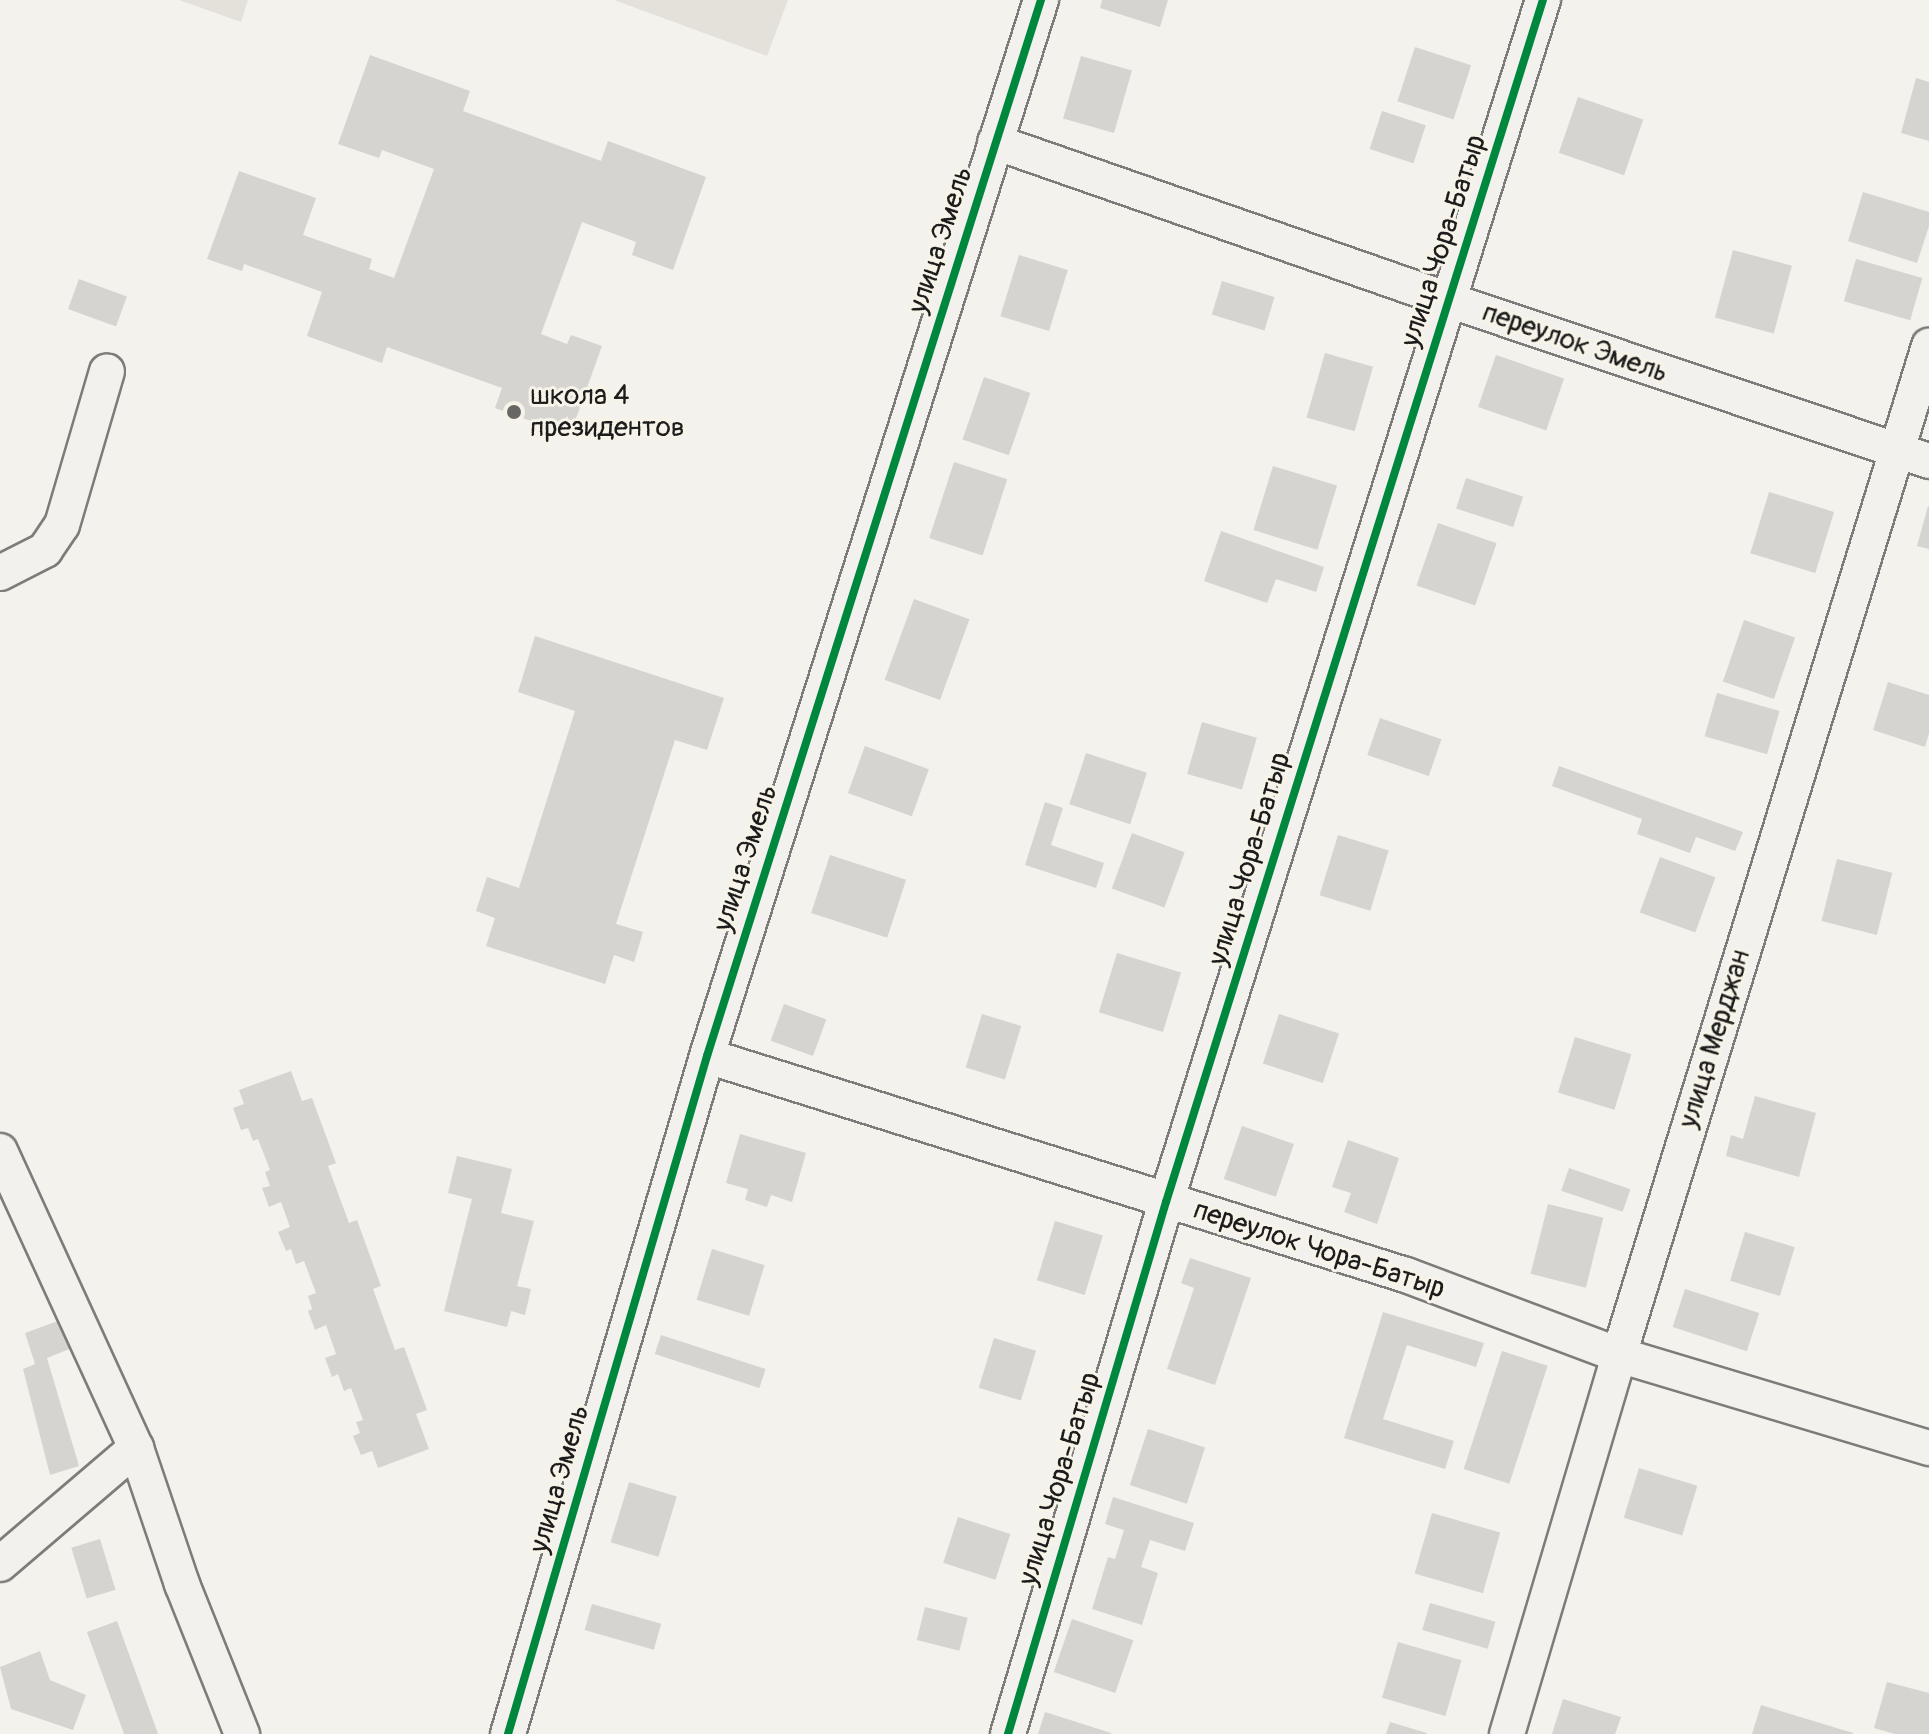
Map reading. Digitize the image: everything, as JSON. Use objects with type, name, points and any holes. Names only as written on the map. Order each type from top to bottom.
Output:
[{"type":"street","name":"улица Эмель","points":[[508,1734],[707,1056],[1041,0]]},
{"type":"street","name":"улица Чора-Батыр","points":[[1008,1734],[1166,1202],[1543,0]]},
{"type":"street","name":"переулок Эмель","points":[[995,142],[1448,300],[1929,461]]},
{"type":"street","name":"улица Мерджан","points":[[1507,1734],[1619,1355],[1929,346]]},
{"type":"street","points":[[0,573],[45,550],[62,525],[107,371]]},
{"type":"street","name":"переулок Чора-Батыр","points":[[707,1056],[1406,1275],[1619,1355],[1929,1448]]},
{"type":"street","points":[[0,1151],[136,1448],[182,1584],[242,1734]]},
{"type":"street","points":[[0,1564],[136,1448]]},
{"type":"shaded area","points":[[179,0],[248,0],[241,22]]},
{"type":"shaded area","points":[[614,0],[788,0],[767,56]]},
{"type":"building","points":[[1102,0],[1168,0],[1160,27],[1100,8]]},
{"type":"building","points":[[1415,47],[1471,65],[1453,119],[1397,101]]},
{"type":"building","points":[[370,55],[470,91],[463,111],[601,161],[608,141],[706,177],[673,270],[632,255],[636,242],[582,222],[541,334],[567,344],[571,335],[602,346],[570,435],[495,408],[502,388],[387,347],[382,363],[307,336],[322,292],[244,264],[242,271],[207,259],[239,171],[316,198],[303,235],[372,259],[369,269],[394,278],[434,169],[382,150],[379,158],[338,144]]},
{"type":"building","points":[[1081,56],[1132,71],[1114,133],[1063,118]]},
{"type":"building","points":[[1916,78],[1929,82],[1929,141],[1901,133]]},
{"type":"building","points":[[1578,97],[1643,119],[1624,175],[1559,153]]},
{"type":"building","points":[[1382,111],[1426,125],[1413,163],[1370,149]]},
{"type":"building","points":[[1863,192],[1929,212],[1929,226],[1917,263],[1848,241]]},
{"type":"building","points":[[1733,250],[1792,266],[1774,333],[1715,318]]},
{"type":"building","points":[[1019,255],[1068,270],[1049,331],[1000,316]]},
{"type":"building","points":[[1856,259],[1922,278],[1910,320],[1844,301]]},
{"type":"building","points":[[79,279],[127,296],[116,327],[68,309]]},
{"type":"building","points":[[1222,281],[1275,297],[1264,331],[1212,314]]},
{"type":"building","points":[[1325,353],[1373,367],[1355,431],[1307,417]]},
{"type":"building","points":[[1496,355],[1564,378],[1546,430],[1478,407]]},
{"type":"building","points":[[984,377],[1030,393],[1009,455],[963,439]]},
{"type":"building","points":[[954,462],[1007,479],[983,555],[929,538]]},
{"type":"building","points":[[1273,466],[1337,486],[1317,550],[1253,530]]},
{"type":"building","points":[[1466,478],[1523,497],[1513,527],[1456,508]]},
{"type":"building","points":[[1769,492],[1834,512],[1815,573],[1750,553]]},
{"type":"building","points":[[1929,507],[1929,549],[1917,546]]},
{"type":"building","points":[[1438,523],[1497,543],[1475,606],[1417,585]]},
{"type":"building","points":[[1221,531],[1324,567],[1316,592],[1276,579],[1267,603],[1204,581]]},
{"type":"building","points":[[914,599],[969,619],[940,700],[885,680]]},
{"type":"building","points":[[1744,620],[1795,638],[1774,699],[1723,681]]},
{"type":"building","points":[[535,636],[724,698],[707,750],[675,740],[616,924],[643,932],[634,962],[614,955],[605,984],[486,946],[495,918],[476,911],[487,877],[519,888],[575,711],[518,692]]},
{"type":"building","points":[[1888,682],[1929,695],[1929,733],[1925,747],[1873,730]]},
{"type":"building","points":[[1717,693],[1779,711],[1767,754],[1705,736]]},
{"type":"building","points":[[1380,718],[1441,739],[1429,776],[1367,755]]},
{"type":"building","points":[[1202,722],[1257,738],[1242,790],[1187,774]]},
{"type":"building","points":[[865,746],[929,769],[912,816],[848,793]]},
{"type":"building","points":[[1086,753],[1147,773],[1130,824],[1069,804]]},
{"type":"building","points":[[1559,766],[1743,832],[1735,851],[1696,837],[1690,853],[1637,834],[1642,819],[1552,786]]},
{"type":"building","points":[[1045,802],[1063,808],[1051,845],[1104,863],[1096,888],[1025,865]]},
{"type":"building","points":[[1132,833],[1185,852],[1164,908],[1112,888]]},
{"type":"building","points":[[1338,835],[1389,850],[1370,911],[1320,895]]},
{"type":"building","points":[[830,855],[906,880],[887,938],[811,913]]},
{"type":"building","points":[[1660,857],[1715,877],[1695,933],[1640,912]]},
{"type":"building","points":[[1837,859],[1892,873],[1877,935],[1822,921]]},
{"type":"building","points":[[1117,953],[1181,973],[1163,1032],[1099,1012]]},
{"type":"building","points":[[784,1004],[826,1019],[813,1056],[771,1041]]},
{"type":"building","points":[[982,1014],[1021,1026],[1005,1080],[966,1068]]},
{"type":"building","points":[[1279,1014],[1339,1033],[1323,1083],[1263,1063]]},
{"type":"building","points":[[1575,1037],[1631,1054],[1614,1110],[1558,1092]]},
{"type":"building","points":[[291,1071],[302,1101],[312,1098],[336,1163],[328,1166],[349,1223],[357,1220],[381,1286],[373,1289],[395,1350],[404,1347],[427,1410],[416,1414],[429,1449],[378,1468],[372,1451],[361,1455],[353,1436],[360,1433],[356,1422],[363,1420],[351,1388],[344,1391],[338,1374],[332,1377],[325,1358],[336,1354],[326,1325],[315,1330],[308,1311],[312,1309],[308,1296],[316,1293],[304,1261],[296,1264],[291,1249],[286,1251],[278,1232],[290,1227],[281,1202],[269,1207],[262,1188],[270,1186],[265,1172],[270,1170],[258,1139],[253,1141],[248,1128],[241,1130],[233,1108],[244,1104],[239,1090]]},
{"type":"building","points":[[1755,1096],[1816,1113],[1799,1177],[1726,1156],[1731,1135],[1743,1139]]},
{"type":"building","points":[[1242,1126],[1294,1144],[1276,1197],[1224,1179]]},
{"type":"building","points":[[740,1134],[806,1153],[792,1202],[771,1195],[767,1207],[745,1200],[748,1189],[726,1183]]},
{"type":"building","points":[[1348,1140],[1399,1158],[1377,1224],[1344,1212],[1351,1193],[1332,1187]]},
{"type":"building","points":[[457,1156],[512,1169],[501,1213],[534,1221],[517,1286],[531,1289],[525,1315],[511,1311],[507,1327],[444,1311],[472,1199],[448,1193]]},
{"type":"building","points":[[1569,1168],[1630,1189],[1623,1212],[1561,1191]]},
{"type":"building","points":[[1548,1204],[1603,1218],[1586,1288],[1531,1274]]},
{"type":"building","points":[[1055,1221],[1103,1236],[1085,1295],[1037,1280]]},
{"type":"building","points":[[1745,1232],[1795,1247],[1780,1296],[1730,1281]]},
{"type":"building","points":[[712,1249],[765,1265],[749,1316],[697,1300]]},
{"type":"building","points":[[1190,1258],[1251,1278],[1215,1385],[1167,1369],[1194,1288],[1181,1283]]},
{"type":"building","points":[[1685,1289],[1759,1313],[1747,1351],[1673,1327]]},
{"type":"building","points":[[1383,1312],[1484,1343],[1476,1367],[1407,1345],[1383,1419],[1454,1441],[1445,1469],[1344,1438]]},
{"type":"building","points":[[66,1318],[77,1346],[47,1358],[79,1466],[50,1475],[23,1369],[35,1364],[25,1333]]},
{"type":"building","points":[[661,1335],[766,1369],[759,1388],[655,1354]]},
{"type":"building","points":[[994,1338],[1036,1351],[1021,1401],[979,1388]]},
{"type":"building","points":[[1502,1351],[1548,1366],[1509,1484],[1464,1469]]},
{"type":"building","points":[[1148,1429],[1205,1448],[1187,1504],[1130,1485]]},
{"type":"building","points":[[1639,1468],[1697,1486],[1682,1536],[1624,1518]]},
{"type":"building","points":[[629,1482],[677,1497],[658,1557],[611,1542]]},
{"type":"building","points":[[1113,1497],[1194,1523],[1185,1551],[1150,1540],[1141,1567],[1158,1573],[1142,1625],[1092,1609],[1108,1557],[1115,1559],[1124,1530],[1105,1524]]},
{"type":"building","points":[[1432,1513],[1500,1533],[1483,1593],[1415,1574]]},
{"type":"building","points":[[958,1517],[1010,1534],[995,1580],[943,1563]]},
{"type":"building","points":[[100,1539],[115,1590],[87,1598],[71,1548]]},
{"type":"building","points":[[1430,1603],[1495,1622],[1488,1649],[1422,1630]]},
{"type":"building","points":[[592,1604],[661,1624],[654,1650],[585,1630]]},
{"type":"building","points":[[925,1607],[968,1618],[959,1651],[917,1640]]},
{"type":"building","points":[[1072,1619],[1133,1640],[1115,1693],[1054,1672]]},
{"type":"building","points":[[117,1621],[158,1734],[124,1734],[87,1632]]},
{"type":"building","points":[[1398,1642],[1461,1660],[1445,1716],[1382,1698]]},
{"type":"building","points":[[40,1651],[50,1680],[86,1695],[73,1730],[11,1709],[0,1667]]},
{"type":"building","points":[[1887,1682],[1929,1693],[1929,1734],[1895,1734],[1874,1728]]},
{"type":"building","points":[[1563,1699],[1621,1717],[1615,1734],[1552,1734]]},
{"type":"building","points":[[1761,1705],[1853,1733],[1853,1734],[1752,1734]]},
{"type":"building","points":[[1045,1712],[1111,1733],[1111,1734],[1038,1734]]},
{"type":"building","points":[[1390,1722],[1427,1733],[1427,1734],[1386,1734]]},
{"type":"cycle path","points":[[508,1734],[707,1056],[1041,0]]},
{"type":"cycle path","points":[[1008,1734],[1166,1202],[1543,0]]},
{"type":"place","name":"школа 4 президентов","points":[[514,412]]}]
